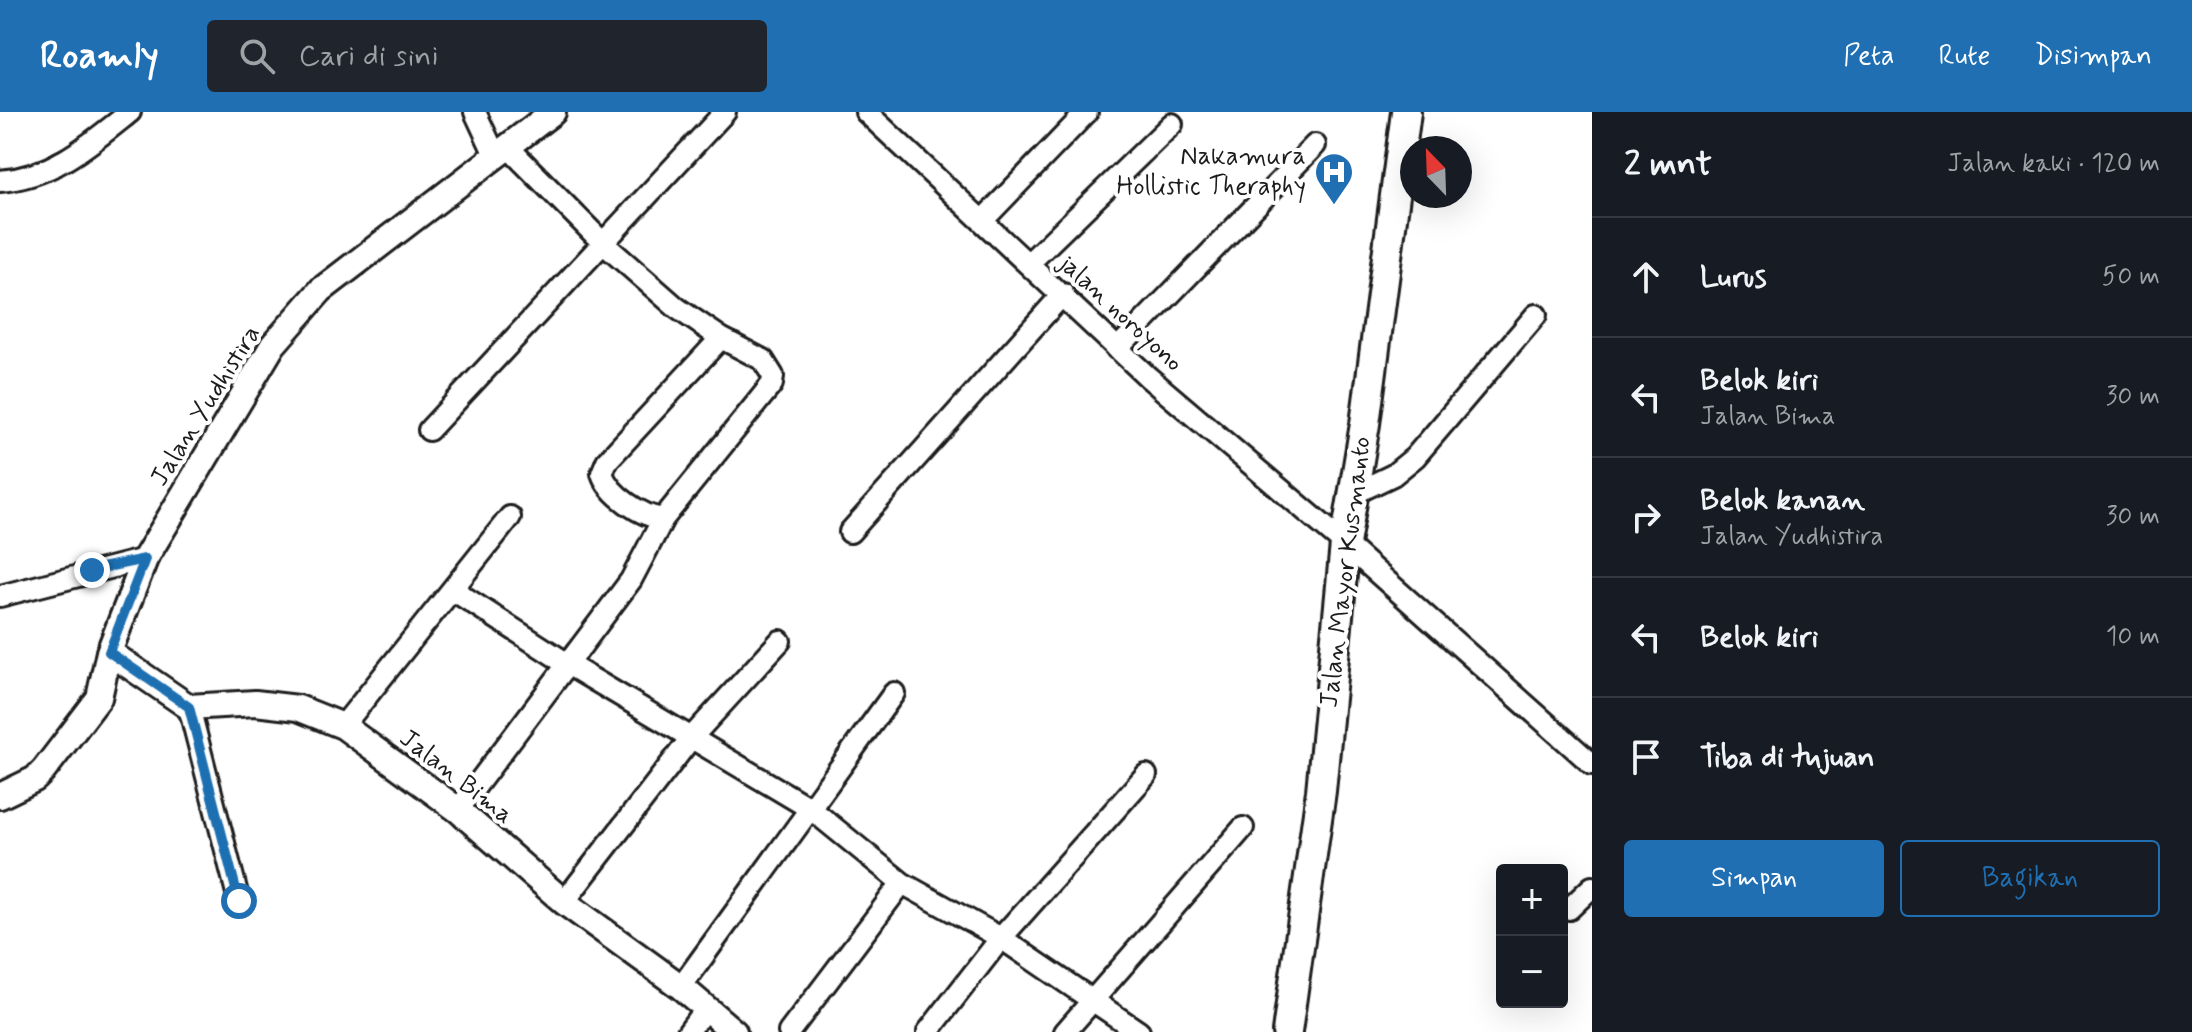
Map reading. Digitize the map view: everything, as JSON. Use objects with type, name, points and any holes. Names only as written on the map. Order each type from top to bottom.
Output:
[{"type":"main road","name":"Jalan Mayor Kusmanto","points":[[1287,1032],[1321,791],[1345,544],[1406,112]]},
{"type":"street","points":[[0,181],[32,177],[61,164],[130,112]]},
{"type":"street","points":[[458,810],[631,580],[663,519],[772,384],[773,376],[763,360],[721,338],[677,308],[604,244],[502,152],[475,112]]},
{"type":"street","name":"Jalan Yudhistira","points":[[0,796],[35,779],[61,751],[99,698],[109,652],[145,559],[273,345],[321,290],[553,112]]},
{"type":"street","points":[[429,430],[725,112]]},
{"type":"street","name":"jalan noroyono","points":[[866,112],[1063,294],[1117,349],[1345,544],[1592,764]]},
{"type":"street","points":[[983,220],[1087,112]]},
{"type":"street","points":[[1028,264],[1172,124]]},
{"type":"street","points":[[1117,349],[1315,145]]},
{"type":"street","points":[[850,532],[1063,294]]},
{"type":"street","points":[[1353,494],[1393,475],[1415,457],[1536,315]]},
{"type":"street","points":[[663,519],[646,517],[615,492],[602,473],[607,461],[721,338]]},
{"type":"street","points":[[343,726],[510,517]]},
{"type":"street","points":[[0,596],[145,559]]},
{"type":"street","points":[[453,590],[569,665],[811,809],[902,883],[1001,938],[1139,1032]]},
{"type":"street","points":[[564,902],[691,738],[780,641]]},
{"type":"street","points":[[109,652],[189,707],[239,901]]},
{"type":"street","points":[[681,987],[894,693]]},
{"type":"street","name":"Jalan Bima","points":[[189,707],[255,703],[298,708],[343,726],[458,810],[564,902],[681,987],[734,1032]]},
{"type":"street","points":[[928,1032],[1001,938],[1146,775]]},
{"type":"street","points":[[1065,1032],[1243,828]]},
{"type":"street","points":[[789,1032],[902,883]]},
{"type":"street","points":[[1569,909],[1592,887]]},
{"type":"street","points":[[688,1032],[705,1009]]},
{"type":"place","name":"Nakamura Hollistic Theraphy","points":[[1334,206]]},
{"type":"route","points":[[92,570],[145,559],[109,652],[173,693],[189,707],[239,901]]}]
